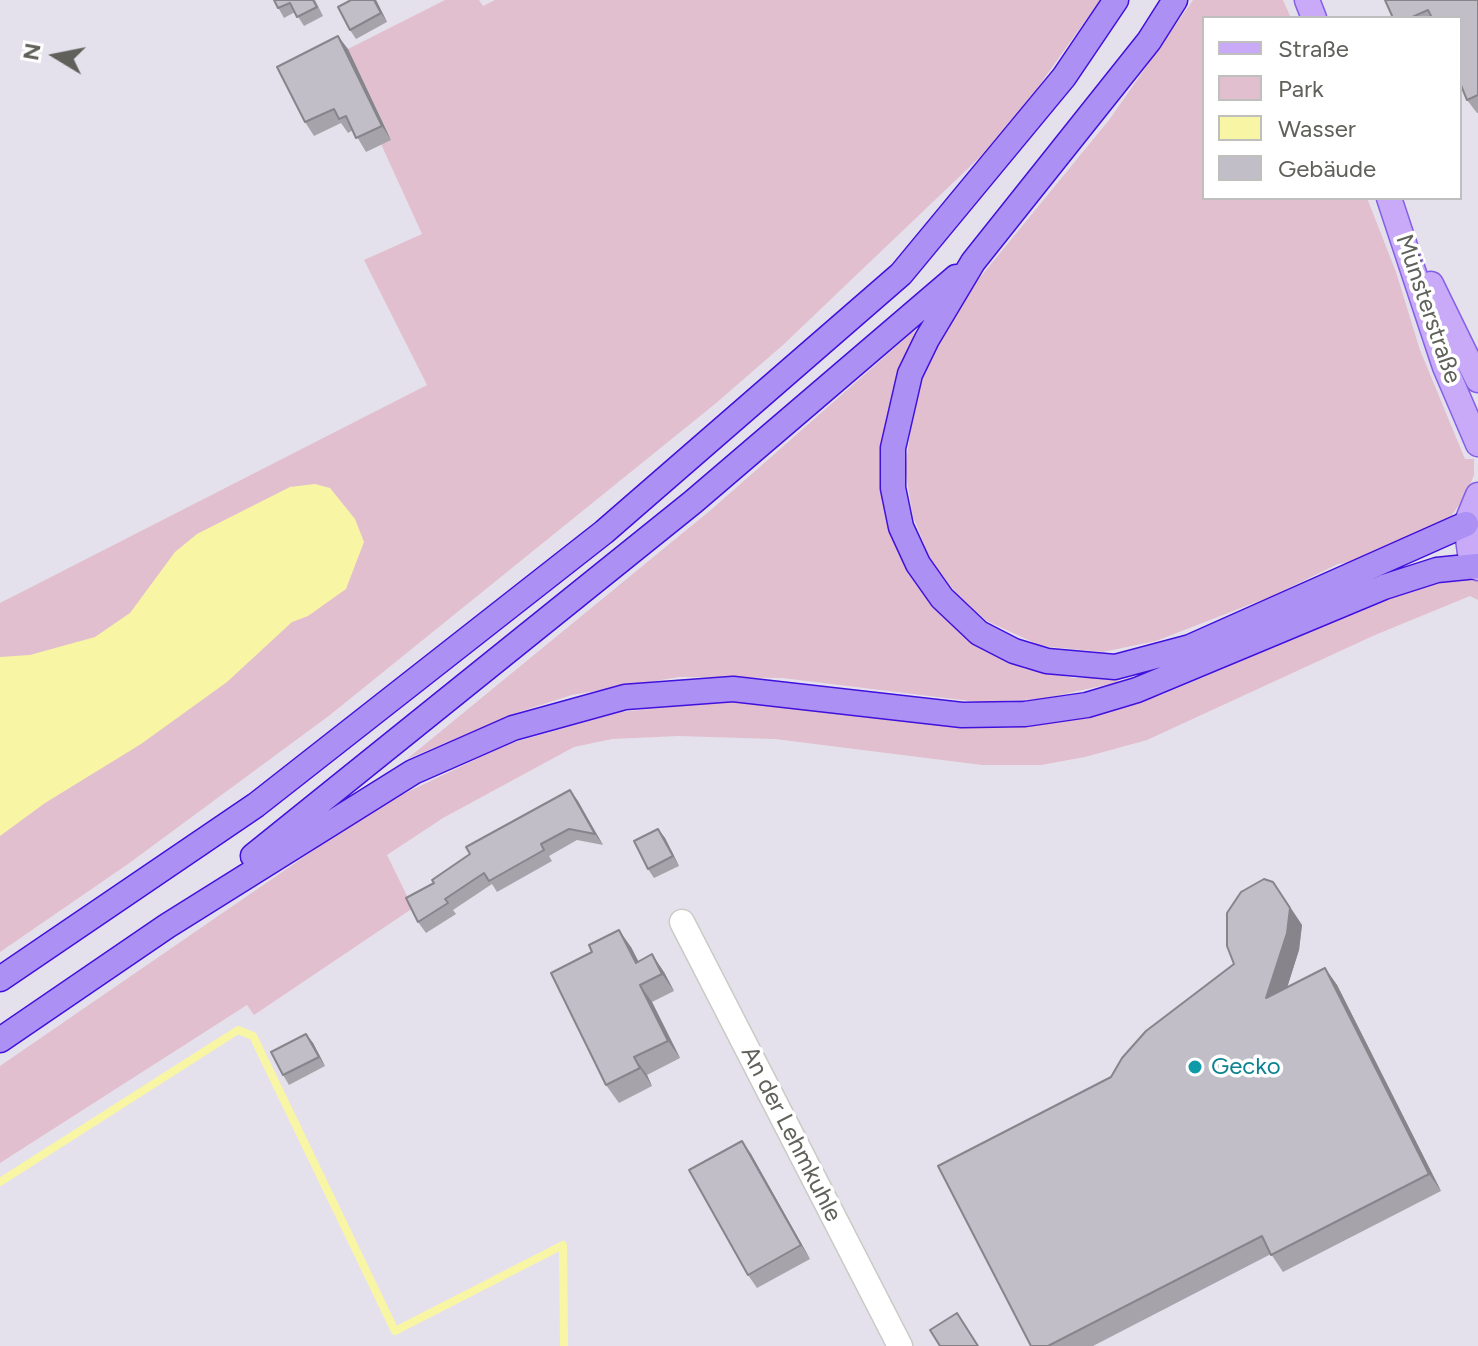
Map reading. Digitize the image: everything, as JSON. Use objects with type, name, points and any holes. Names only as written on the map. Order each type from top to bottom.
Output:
[{"type":"highway","points":[[0,979],[256,805],[592,542],[901,274],[1064,77],[1116,0]]},
{"type":"highway","points":[[1175,0],[1149,41],[973,262],[910,374],[893,448],[893,488],[901,527],[918,564],[942,598],[979,633],[1014,651],[1047,661],[1115,667],[1190,647],[1466,524]]},
{"type":"highway","points":[[167,926],[693,502],[973,262]]},
{"type":"highway","points":[[0,1040],[167,926],[413,772],[513,728],[568,710],[625,697],[733,689],[962,715],[1025,714],[1087,705],[1137,690],[1384,587],[1437,570],[1477,567]]},
{"type":"main road","name":"Münsterstraße","points":[[1393,208],[1478,380]]},
{"type":"main road","name":"Münsterstraße","points":[[1393,208],[1445,367],[1478,444]]},
{"type":"main road","points":[[1477,567],[1466,539],[1466,524],[1478,495]]},
{"type":"street","name":"An der Lehmkuhle","points":[[682,922],[900,1346]]},
{"type":"green space","points":[[445,0],[479,0],[483,6],[495,0],[1100,0],[1036,90],[981,156],[783,345],[715,404],[330,715],[128,864],[0,952],[0,603],[427,385],[364,260],[422,234],[381,144],[391,139],[348,49]]},
{"type":"green space","points":[[1193,0],[1283,0],[1290,16],[1202,16],[1202,200],[1368,200],[1396,272],[1420,350],[1465,459],[1474,459],[1474,475],[1466,495],[1452,515],[1439,526],[1368,559],[1338,564],[1272,596],[1156,641],[1103,652],[1041,646],[987,621],[957,594],[931,561],[913,517],[905,469],[916,393],[935,346],[977,281],[1109,120]]},
{"type":"green space","points":[[915,330],[884,430],[883,480],[962,632],[986,650],[1025,669],[1074,678],[1118,678],[1119,682],[1042,699],[978,702],[782,678],[679,677],[572,695],[519,712],[407,759],[712,509]]},
{"type":"green space","points":[[1465,577],[1478,581],[1478,600],[1470,596],[1375,635],[1147,740],[1085,757],[1041,765],[982,765],[775,739],[678,736],[612,739],[574,747],[443,818],[387,855],[413,908],[254,1015],[247,1005],[0,1163],[0,1066],[333,837],[397,797],[508,744],[620,712],[730,701],[785,704],[946,725],[1007,728],[1061,722],[1159,696],[1359,611],[1386,593],[1420,582]]},
{"type":"water","points":[[315,484],[330,488],[355,519],[364,542],[346,589],[308,616],[292,622],[227,682],[141,744],[45,803],[0,836],[0,657],[30,655],[95,637],[130,613],[175,552],[197,534],[290,487]]},
{"type":"building","points":[[274,0],[313,0],[317,7],[297,17],[290,3],[278,8]]},
{"type":"building","points":[[351,0],[374,0],[381,13],[350,30],[338,7]]},
{"type":"building","points":[[1385,0],[1478,0],[1478,95],[1467,100],[1462,88],[1462,16],[1431,16],[1428,10],[1414,16],[1392,16]]},
{"type":"building","points":[[338,36],[382,126],[356,138],[346,116],[339,119],[334,109],[305,122],[277,67]]},
{"type":"building","points":[[570,790],[595,834],[569,829],[541,844],[544,850],[489,881],[484,873],[445,899],[448,903],[418,922],[406,898],[434,883],[432,880],[470,854],[466,847]]},
{"type":"building","points":[[658,829],[673,856],[648,869],[634,841]]},
{"type":"building","points":[[1264,879],[1273,882],[1290,908],[1287,933],[1266,998],[1325,968],[1429,1174],[1271,1255],[1262,1236],[1048,1346],[1031,1346],[938,1166],[1111,1077],[1122,1058],[1146,1031],[1234,964],[1227,946],[1227,913],[1241,892]]},
{"type":"building","points":[[619,930],[636,963],[652,954],[662,974],[640,985],[668,1041],[634,1057],[640,1068],[606,1085],[551,973],[592,952],[589,945]]},
{"type":"building","points":[[306,1034],[319,1057],[283,1075],[271,1052]]},
{"type":"building","points":[[742,1141],[801,1245],[748,1275],[689,1170]]},
{"type":"building","points":[[957,1313],[978,1346],[940,1346],[930,1330]]},
{"type":"waterway","points":[[0,1182],[238,1030],[253,1036],[395,1331],[563,1245],[564,1346]]},
{"type":"place","name":"Gecko","points":[[1195,1067]]}]
